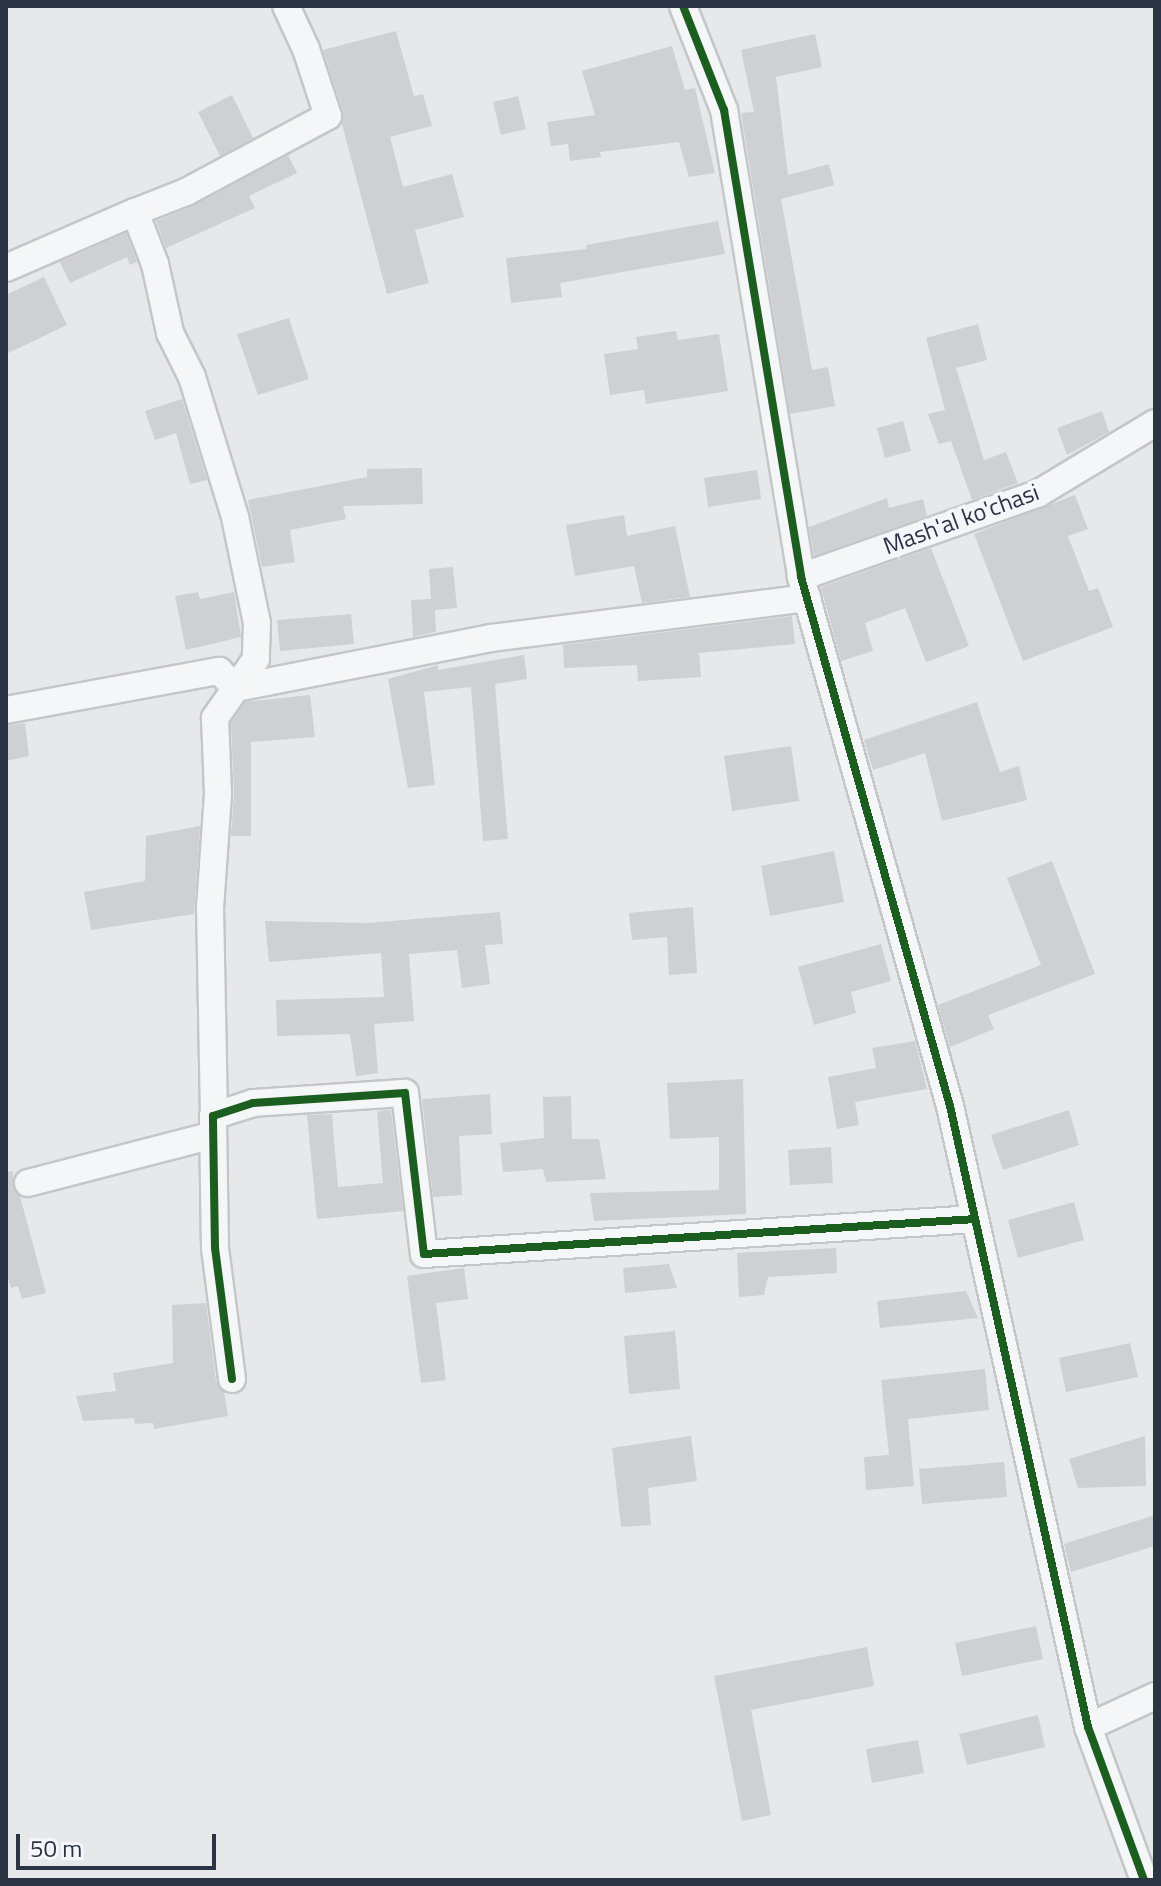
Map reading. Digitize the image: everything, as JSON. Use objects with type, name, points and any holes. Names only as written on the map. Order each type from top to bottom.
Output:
[{"type":"street","points":[[6,268],[186,192],[328,116],[306,49],[286,6]]},
{"type":"street","points":[[683,6],[724,110],[804,587],[950,1106],[1088,1727],[1144,1880]]},
{"type":"street","points":[[135,212],[155,264],[170,333],[192,377],[216,448],[257,623],[256,659],[215,718],[218,794],[210,907],[215,1248],[232,1379]]},
{"type":"street","name":"Mash'al ko'chasi","points":[[236,688],[491,638],[804,587],[1039,493],[1155,423]]},
{"type":"street","points":[[6,710],[219,671],[236,688]]},
{"type":"street","points":[[28,1183],[214,1124],[253,1103],[405,1093],[424,1254],[975,1219]]},
{"type":"street","points":[[1088,1727],[1155,1696]]},
{"type":"building","points":[[396,31],[414,96],[423,94],[432,126],[390,137],[403,187],[452,174],[464,217],[415,230],[429,283],[387,294],[342,124],[343,111],[323,50]]},
{"type":"building","points":[[815,34],[822,67],[776,77],[788,175],[829,164],[834,185],[781,199],[812,370],[828,367],[835,406],[790,414],[741,113],[754,112],[741,50]]},
{"type":"building","points":[[672,46],[685,90],[695,88],[715,173],[689,177],[679,142],[600,152],[601,157],[570,161],[568,144],[551,146],[547,122],[595,115],[582,71]]},
{"type":"building","points":[[232,95],[253,138],[220,156],[198,112]]},
{"type":"building","points":[[518,96],[526,129],[501,135],[493,102]]},
{"type":"building","points":[[288,155],[297,173],[249,196],[255,208],[166,248],[156,221],[193,206]]},
{"type":"building","points":[[718,221],[725,254],[560,283],[562,297],[511,303],[506,258],[587,249],[586,245]]},
{"type":"building","points":[[126,233],[137,262],[130,265],[127,257],[70,283],[60,262]]},
{"type":"building","points":[[44,277],[67,325],[6,354],[6,295]]},
{"type":"building","points":[[289,318],[309,379],[258,395],[237,334]]},
{"type":"building","points":[[978,324],[987,360],[956,368],[984,460],[1006,452],[1018,483],[972,500],[951,441],[939,444],[928,414],[945,410],[926,338]]},
{"type":"building","points":[[676,331],[678,340],[719,334],[728,391],[646,404],[644,390],[610,395],[604,354],[638,349],[636,337]]},
{"type":"building","points":[[182,399],[207,480],[190,484],[176,433],[155,440],[145,411]]},
{"type":"building","points":[[1102,411],[1109,432],[1067,455],[1057,428]]},
{"type":"building","points":[[903,421],[911,451],[885,458],[877,428]]},
{"type":"building","points":[[422,468],[423,504],[343,506],[346,519],[290,530],[295,562],[262,567],[248,500],[367,477],[367,469]]},
{"type":"building","points":[[757,470],[761,499],[708,507],[704,478]]},
{"type":"building","points":[[1075,495],[1088,529],[1068,536],[1089,591],[1098,588],[1113,627],[1023,661],[974,534]]},
{"type":"building","points":[[887,498],[889,508],[923,499],[927,516],[814,556],[809,527]]},
{"type":"building","points":[[624,515],[627,536],[675,526],[690,597],[642,603],[634,566],[575,576],[566,525]]},
{"type":"building","points":[[931,548],[969,646],[926,662],[905,608],[865,623],[873,651],[841,661],[821,587]]},
{"type":"building","points":[[453,567],[457,608],[435,610],[436,632],[413,637],[411,600],[431,599],[429,569]]},
{"type":"building","points":[[198,592],[200,599],[234,592],[241,637],[186,650],[175,596]]},
{"type":"building","points":[[351,614],[354,644],[280,651],[277,620]]},
{"type":"building","points":[[792,616],[795,644],[699,653],[701,677],[638,681],[637,665],[564,668],[563,645]]},
{"type":"building","points":[[524,655],[527,679],[495,684],[508,839],[483,841],[471,687],[424,692],[435,785],[408,788],[388,679],[438,665],[438,670]]},
{"type":"building","points":[[310,695],[315,737],[251,742],[251,836],[231,836],[234,794],[231,723],[245,702]]},
{"type":"building","points":[[977,702],[1000,772],[1019,766],[1027,800],[942,821],[925,753],[873,770],[864,740]]},
{"type":"building","points":[[25,723],[29,756],[6,761],[6,726]]},
{"type":"building","points":[[791,746],[799,801],[732,811],[724,756]]},
{"type":"building","points":[[200,826],[194,914],[91,930],[84,892],[145,881],[146,836]]},
{"type":"building","points":[[834,851],[844,902],[770,916],[761,866]]},
{"type":"building","points":[[1052,861],[1095,974],[988,1015],[994,1029],[950,1047],[938,1005],[1041,965],[1007,878]]},
{"type":"building","points":[[693,907],[697,973],[669,975],[667,937],[632,940],[629,913]]},
{"type":"building","points":[[500,912],[503,944],[485,945],[490,984],[462,988],[457,950],[409,954],[414,1021],[374,1024],[378,1073],[356,1076],[350,1034],[277,1036],[276,1000],[384,997],[381,953],[269,962],[265,921],[367,923]]},
{"type":"building","points":[[881,944],[891,981],[851,992],[856,1013],[814,1025],[798,967]]},
{"type":"building","points":[[915,1041],[927,1089],[855,1102],[859,1125],[837,1129],[828,1077],[876,1068],[872,1048]]},
{"type":"building","points":[[743,1079],[746,1214],[594,1221],[590,1193],[719,1190],[719,1137],[670,1139],[667,1083]]},
{"type":"building","points":[[490,1094],[492,1134],[459,1136],[462,1195],[433,1197],[422,1099]]},
{"type":"building","points":[[571,1096],[572,1139],[599,1139],[606,1179],[546,1182],[543,1169],[503,1172],[500,1143],[544,1138],[543,1097]]},
{"type":"building","points":[[391,1110],[403,1211],[317,1219],[307,1115],[332,1114],[338,1187],[383,1183],[377,1111]]},
{"type":"building","points":[[1069,1110],[1079,1145],[1003,1170],[991,1135]]},
{"type":"building","points":[[831,1147],[833,1183],[790,1185],[788,1150]]},
{"type":"building","points":[[13,1171],[13,1188],[20,1196],[46,1293],[22,1299],[18,1286],[11,1288],[6,1272],[6,1172]]},
{"type":"building","points":[[1074,1202],[1084,1240],[1018,1258],[1008,1220]]},
{"type":"building","points":[[836,1248],[837,1273],[768,1277],[764,1295],[739,1297],[737,1253]]},
{"type":"building","points":[[669,1264],[677,1288],[625,1293],[623,1268]]},
{"type":"building","points":[[464,1268],[468,1299],[436,1303],[446,1380],[421,1383],[407,1276]]},
{"type":"building","points":[[966,1291],[978,1318],[880,1328],[877,1301]]},
{"type":"building","points":[[206,1303],[216,1381],[224,1392],[228,1416],[154,1429],[153,1423],[135,1424],[134,1418],[83,1421],[76,1396],[116,1391],[113,1373],[173,1363],[172,1305]]},
{"type":"building","points":[[675,1331],[680,1389],[629,1394],[624,1336]]},
{"type":"building","points":[[1130,1343],[1138,1377],[1066,1392],[1059,1358]]},
{"type":"building","points":[[985,1369],[989,1410],[908,1419],[914,1486],[866,1490],[864,1457],[889,1455],[881,1380]]},
{"type":"building","points":[[691,1436],[697,1481],[648,1488],[651,1525],[621,1527],[612,1448]]},
{"type":"building","points":[[1145,1436],[1146,1486],[1078,1488],[1069,1459]]},
{"type":"building","points":[[1004,1462],[1007,1497],[922,1504],[919,1469]]},
{"type":"building","points":[[1155,1515],[1155,1546],[1071,1572],[1064,1544]]},
{"type":"building","points":[[1036,1626],[1043,1659],[962,1676],[955,1643]]},
{"type":"building","points":[[867,1647],[874,1686],[751,1710],[771,1815],[742,1821],[714,1676]]},
{"type":"building","points":[[1038,1715],[1045,1747],[967,1765],[959,1734]]},
{"type":"building","points":[[918,1740],[924,1773],[872,1783],[866,1749]]},
{"type":"cycle path","points":[[683,6],[724,110],[801,577],[950,1106],[1088,1727],[1144,1880]]},
{"type":"cycle path","points":[[232,1379],[215,1248],[213,1116],[253,1103],[405,1093],[424,1254],[975,1219]]}]
